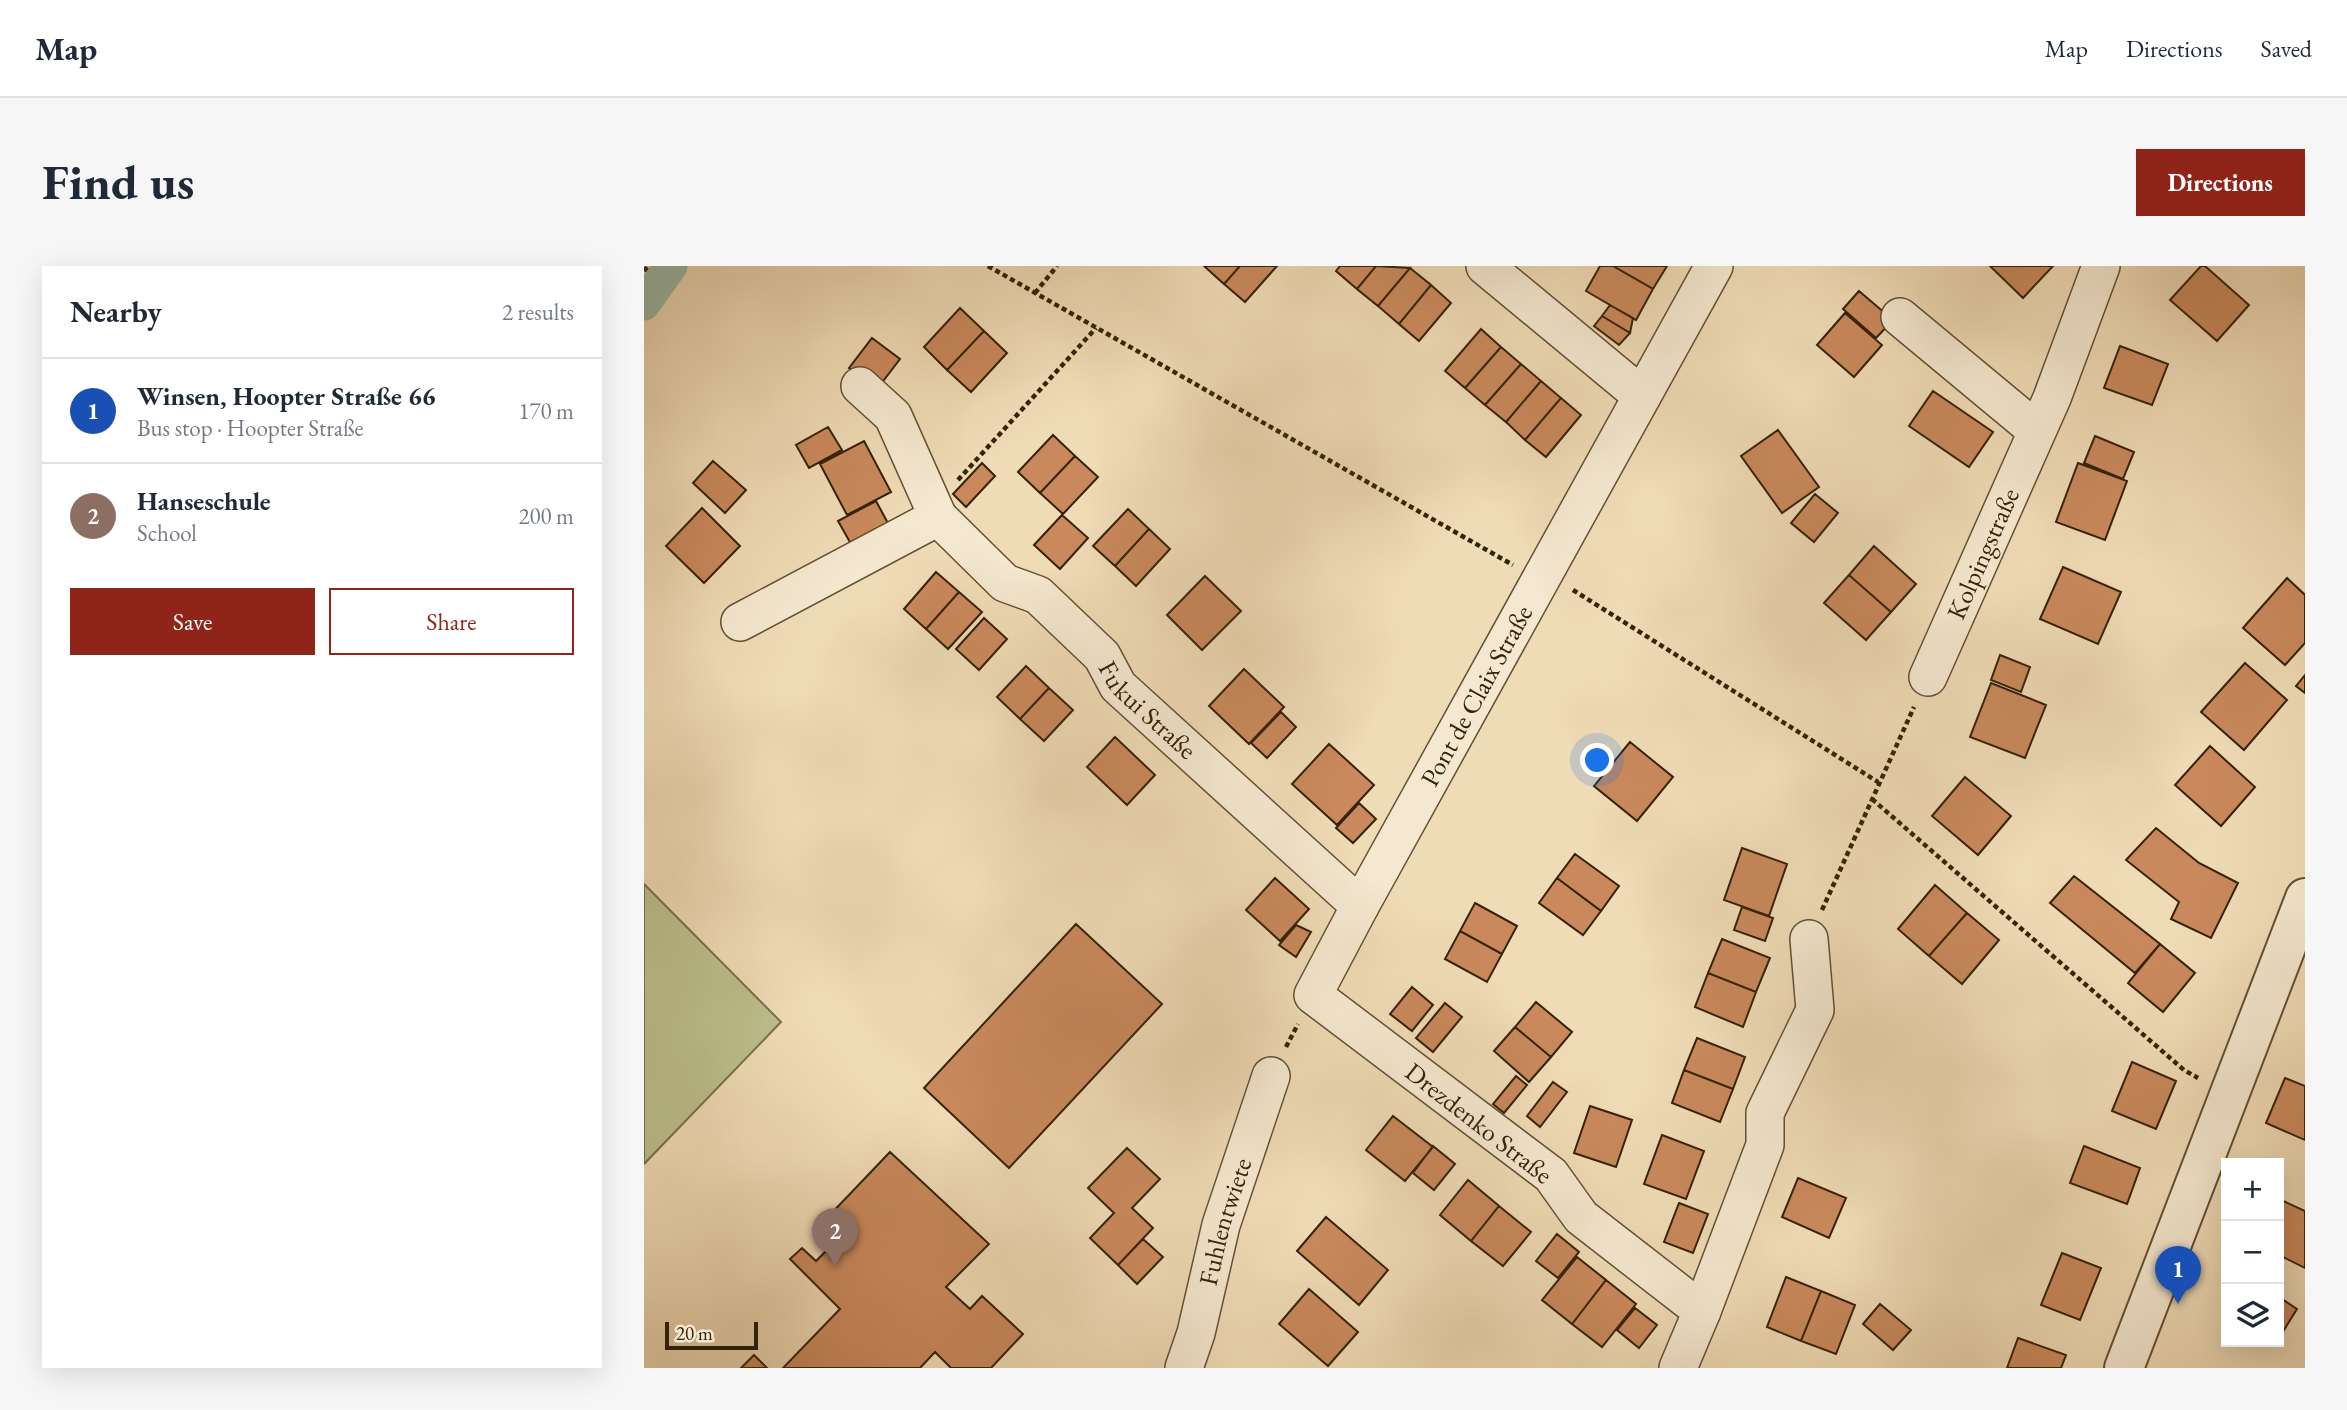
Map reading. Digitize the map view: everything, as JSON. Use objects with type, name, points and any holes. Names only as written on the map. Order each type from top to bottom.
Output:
[{"type":"street","points":[[1485,266],[1642,396]]},
{"type":"street","name":"Pont de Claix Straße","points":[[1313,995],[1714,266]]},
{"type":"street","name":"Kolpingstraße","points":[[1928,677],[2052,398],[2101,266]]},
{"type":"street","points":[[1900,317],[2036,430]]},
{"type":"street","name":"Fukui Straße","points":[[860,386],[893,416],[938,517],[1005,583],[1038,595],[1102,656],[1118,686],[1360,906]]},
{"type":"street","points":[[740,622],[938,517]]},
{"type":"street","points":[[2123,1368],[2305,898]]},
{"type":"street","points":[[1678,1368],[1765,1145],[1765,1112],[1815,1010],[1809,939]]},
{"type":"street","name":"Drezdenko Straße","points":[[1313,995],[1550,1175],[1581,1217],[1702,1311]]},
{"type":"street","name":"Fuhlentwiete","points":[[1184,1368],[1196,1333],[1221,1225],[1271,1076]]},
{"type":"path","points":[[644,271],[648,266]]},
{"type":"path","points":[[988,266],[1517,567],[1562,583],[1878,782]]},
{"type":"path","points":[[1035,293],[1057,266]]},
{"type":"path","points":[[938,517],[944,494],[1096,328]]},
{"type":"path","points":[[1809,939],[1878,782],[1928,677]]},
{"type":"path","points":[[1871,799],[2184,1070],[2230,1095]]},
{"type":"path","points":[[1271,1076],[1313,995]]},
{"type":"green space","points":[[644,884],[781,1022],[644,1164]]},
{"type":"building","points":[[1204,266],[1240,266],[1224,284]]},
{"type":"building","points":[[1240,266],[1277,266],[1245,302],[1224,284]]},
{"type":"building","points":[[1340,266],[1376,266],[1357,289],[1336,271]]},
{"type":"building","points":[[1376,266],[1410,268],[1378,306],[1357,289]]},
{"type":"building","points":[[1600,266],[1613,266],[1653,289],[1636,320],[1586,291]]},
{"type":"building","points":[[1613,266],[1667,266],[1653,289]]},
{"type":"building","points":[[1990,266],[2053,266],[2023,298]]},
{"type":"building","points":[[2201,266],[2205,266],[2249,305],[2217,341],[2170,300]]},
{"type":"building","points":[[1410,268],[1431,285],[1399,324],[1378,306]]},
{"type":"building","points":[[1431,285],[1451,303],[1419,341],[1399,324]]},
{"type":"building","points":[[1859,291],[1893,320],[1876,338],[1843,309]]},
{"type":"building","points":[[1610,305],[1633,318],[1630,333],[1602,316]]},
{"type":"building","points":[[960,308],[984,331],[947,370],[924,347]]},
{"type":"building","points":[[1845,313],[1882,345],[1854,377],[1817,345]]},
{"type":"building","points":[[1602,316],[1630,333],[1619,345],[1594,326]]},
{"type":"building","points":[[1481,329],[1501,347],[1465,388],[1445,371]]},
{"type":"building","points":[[984,331],[1007,353],[971,392],[947,370]]},
{"type":"building","points":[[872,338],[900,359],[877,389],[849,368]]},
{"type":"building","points":[[2120,346],[2168,364],[2152,405],[2104,388]]},
{"type":"building","points":[[1501,347],[1521,364],[1485,405],[1465,388]]},
{"type":"building","points":[[1521,364],[1541,381],[1506,422],[1485,405]]},
{"type":"building","points":[[1541,381],[1561,398],[1525,440],[1506,422]]},
{"type":"building","points":[[1933,391],[1993,432],[1969,467],[1909,426]]},
{"type":"building","points":[[1561,398],[1581,415],[1546,457],[1525,440]]},
{"type":"building","points":[[828,427],[842,450],[809,468],[796,445]]},
{"type":"building","points":[[1778,430],[1819,487],[1782,513],[1741,456]]},
{"type":"building","points":[[1053,435],[1075,456],[1040,493],[1018,472]]},
{"type":"building","points":[[2095,436],[2134,452],[2123,479],[2084,463]]},
{"type":"building","points":[[864,441],[891,492],[847,515],[820,464]]},
{"type":"building","points":[[1075,456],[1098,477],[1063,514],[1040,493]]},
{"type":"building","points":[[713,461],[746,490],[725,513],[693,483]]},
{"type":"building","points":[[982,463],[995,476],[966,507],[953,494]]},
{"type":"building","points":[[2078,463],[2127,481],[2105,540],[2056,522]]},
{"type":"building","points":[[1815,494],[1838,513],[1814,542],[1791,523]]},
{"type":"building","points":[[876,501],[889,525],[851,544],[838,521]]},
{"type":"building","points":[[702,508],[740,546],[704,583],[666,546]]},
{"type":"building","points":[[1128,509],[1149,529],[1115,566],[1093,546]]},
{"type":"building","points":[[1062,515],[1088,538],[1060,569],[1034,545]]},
{"type":"building","points":[[1149,529],[1170,549],[1136,586],[1115,566]]},
{"type":"building","points":[[1874,546],[1916,584],[1891,612],[1849,575]]},
{"type":"building","points":[[2063,567],[2121,592],[2098,644],[2040,619]]},
{"type":"building","points":[[936,572],[959,592],[926,629],[904,609]]},
{"type":"building","points":[[1849,575],[1891,612],[1866,640],[1824,603]]},
{"type":"building","points":[[1205,576],[1241,611],[1202,650],[1167,615]]},
{"type":"building","points":[[2287,578],[2305,595],[2305,643],[2285,665],[2243,628]]},
{"type":"building","points":[[959,592],[982,612],[948,649],[926,629]]},
{"type":"building","points":[[984,618],[1007,639],[979,670],[956,649]]},
{"type":"building","points":[[2000,655],[2030,667],[2021,692],[1991,680]]},
{"type":"building","points":[[2245,663],[2287,700],[2244,750],[2201,712]]},
{"type":"building","points":[[1026,666],[1049,688],[1020,719],[997,697]]},
{"type":"building","points":[[1244,669],[1284,707],[1249,744],[1209,706]]},
{"type":"building","points":[[2305,675],[2305,693],[2296,686]]},
{"type":"building","points":[[1991,683],[2046,705],[2025,758],[1970,737]]},
{"type":"building","points":[[1049,688],[1073,710],[1044,741],[1020,719]]},
{"type":"building","points":[[1281,712],[1296,727],[1267,758],[1251,743]]},
{"type":"building","points":[[1115,737],[1155,775],[1127,805],[1087,767]]},
{"type":"building","points":[[1630,742],[1673,777],[1637,821],[1594,786]]},
{"type":"building","points":[[1329,744],[1374,785],[1337,825],[1292,784]]},
{"type":"building","points":[[2210,746],[2255,787],[2221,826],[2175,785]]},
{"type":"building","points":[[1965,777],[2011,816],[1978,855],[1932,816]]},
{"type":"building","points":[[1359,803],[1376,819],[1353,843],[1336,828]]},
{"type":"building","points":[[2156,828],[2199,863],[2238,883],[2211,938],[2171,919],[2179,902],[2126,860]]},
{"type":"building","points":[[1742,848],[1787,864],[1769,916],[1724,900]]},
{"type":"building","points":[[1575,854],[1619,886],[1601,911],[1557,878]]},
{"type":"building","points":[[2074,876],[2160,944],[2135,973],[2050,903]]},
{"type":"building","points":[[1275,878],[1309,909],[1280,941],[1246,910]]},
{"type":"building","points":[[1557,878],[1601,911],[1583,935],[1539,903]]},
{"type":"building","points":[[1935,885],[1967,913],[1929,956],[1898,929]]},
{"type":"building","points":[[1475,903],[1517,926],[1502,954],[1460,931]]},
{"type":"building","points":[[1742,907],[1773,918],[1765,941],[1734,930]]},
{"type":"building","points":[[1967,913],[1999,940],[1962,984],[1929,956]]},
{"type":"building","points":[[1076,924],[1162,1004],[1009,1168],[924,1088]]},
{"type":"building","points":[[1296,925],[1311,932],[1296,957],[1279,945]]},
{"type":"building","points":[[1460,931],[1502,954],[1487,982],[1445,959]]},
{"type":"building","points":[[1722,939],[1770,958],[1756,992],[1708,973]]},
{"type":"building","points":[[2160,944],[2195,973],[2163,1012],[2128,983]]},
{"type":"building","points":[[1708,973],[1756,992],[1743,1027],[1695,1007]]},
{"type":"building","points":[[1412,987],[1433,1005],[1412,1031],[1390,1014]]},
{"type":"building","points":[[1536,1002],[1572,1032],[1551,1057],[1515,1027]]},
{"type":"building","points":[[1445,1003],[1462,1017],[1433,1052],[1416,1038]]},
{"type":"building","points":[[1515,1027],[1551,1057],[1529,1082],[1494,1051]]},
{"type":"building","points":[[1697,1038],[1745,1057],[1733,1089],[1684,1070]]},
{"type":"building","points":[[2132,1062],[2176,1081],[2156,1129],[2112,1111]]},
{"type":"building","points":[[1684,1070],[1733,1089],[1720,1122],[1672,1103]]},
{"type":"building","points":[[1516,1076],[1527,1085],[1504,1113],[1493,1104]]},
{"type":"building","points":[[2285,1078],[2305,1086],[2305,1140],[2266,1123]]},
{"type":"building","points":[[1553,1082],[1567,1092],[1540,1127],[1527,1116]]},
{"type":"building","points":[[1590,1106],[1632,1120],[1616,1167],[1574,1153]]},
{"type":"building","points":[[1393,1116],[1433,1147],[1405,1181],[1366,1150]]},
{"type":"building","points":[[1662,1135],[1704,1151],[1686,1199],[1644,1184]]},
{"type":"building","points":[[1433,1146],[1455,1164],[1434,1190],[1413,1173]]},
{"type":"building","points":[[2084,1146],[2140,1168],[2127,1204],[2070,1183]]},
{"type":"building","points":[[1127,1148],[1160,1179],[1132,1208],[1153,1228],[1118,1265],[1090,1238],[1114,1213],[1088,1188]]},
{"type":"building","points":[[890,1152],[989,1244],[946,1287],[970,1309],[982,1296],[1023,1334],[991,1368],[951,1368],[935,1352],[920,1368],[783,1368],[840,1309],[790,1259],[802,1248],[816,1261],[842,1235],[826,1219]]},
{"type":"building","points":[[1798,1178],[1846,1198],[1829,1238],[1782,1217]]},
{"type":"building","points":[[1468,1180],[1499,1206],[1471,1241],[1440,1215]]},
{"type":"building","points":[[2284,1201],[2305,1211],[2305,1268],[2284,1258]]},
{"type":"building","points":[[1679,1203],[1708,1214],[1693,1253],[1664,1242]]},
{"type":"building","points":[[1499,1206],[1531,1232],[1503,1266],[1471,1241]]},
{"type":"building","points":[[1326,1217],[1388,1270],[1359,1305],[1297,1251]]},
{"type":"building","points":[[1557,1234],[1579,1252],[1558,1278],[1536,1261]]},
{"type":"building","points":[[1143,1239],[1163,1257],[1137,1284],[1118,1265]]},
{"type":"building","points":[[2062,1253],[2101,1268],[2080,1320],[2041,1305]]},
{"type":"building","points":[[1577,1257],[1606,1280],[1572,1324],[1542,1300]]},
{"type":"building","points":[[1786,1277],[1821,1291],[1801,1341],[1767,1327]]},
{"type":"building","points":[[1606,1280],[1636,1304],[1602,1347],[1572,1324]]},
{"type":"building","points":[[1309,1289],[1358,1332],[1328,1366],[1279,1324]]},
{"type":"building","points":[[1821,1291],[1855,1305],[1836,1354],[1801,1341]]},
{"type":"building","points":[[2284,1300],[2297,1309],[2284,1330]]},
{"type":"building","points":[[1880,1304],[1911,1330],[1893,1350],[1863,1324]]},
{"type":"building","points":[[1635,1308],[1657,1325],[1639,1348],[1617,1330]]},
{"type":"building","points":[[2018,1338],[2066,1355],[2061,1368],[2007,1368]]},
{"type":"building","points":[[754,1355],[767,1368],[741,1368]]},
{"type":"waterway","points":[[644,304],[671,266]]},
{"type":"place","name":"Hanseschule","points":[[835,1266]]},
{"type":"place","name":"Winsen, Hoopter Straße 66","points":[[2178,1304]]}]
